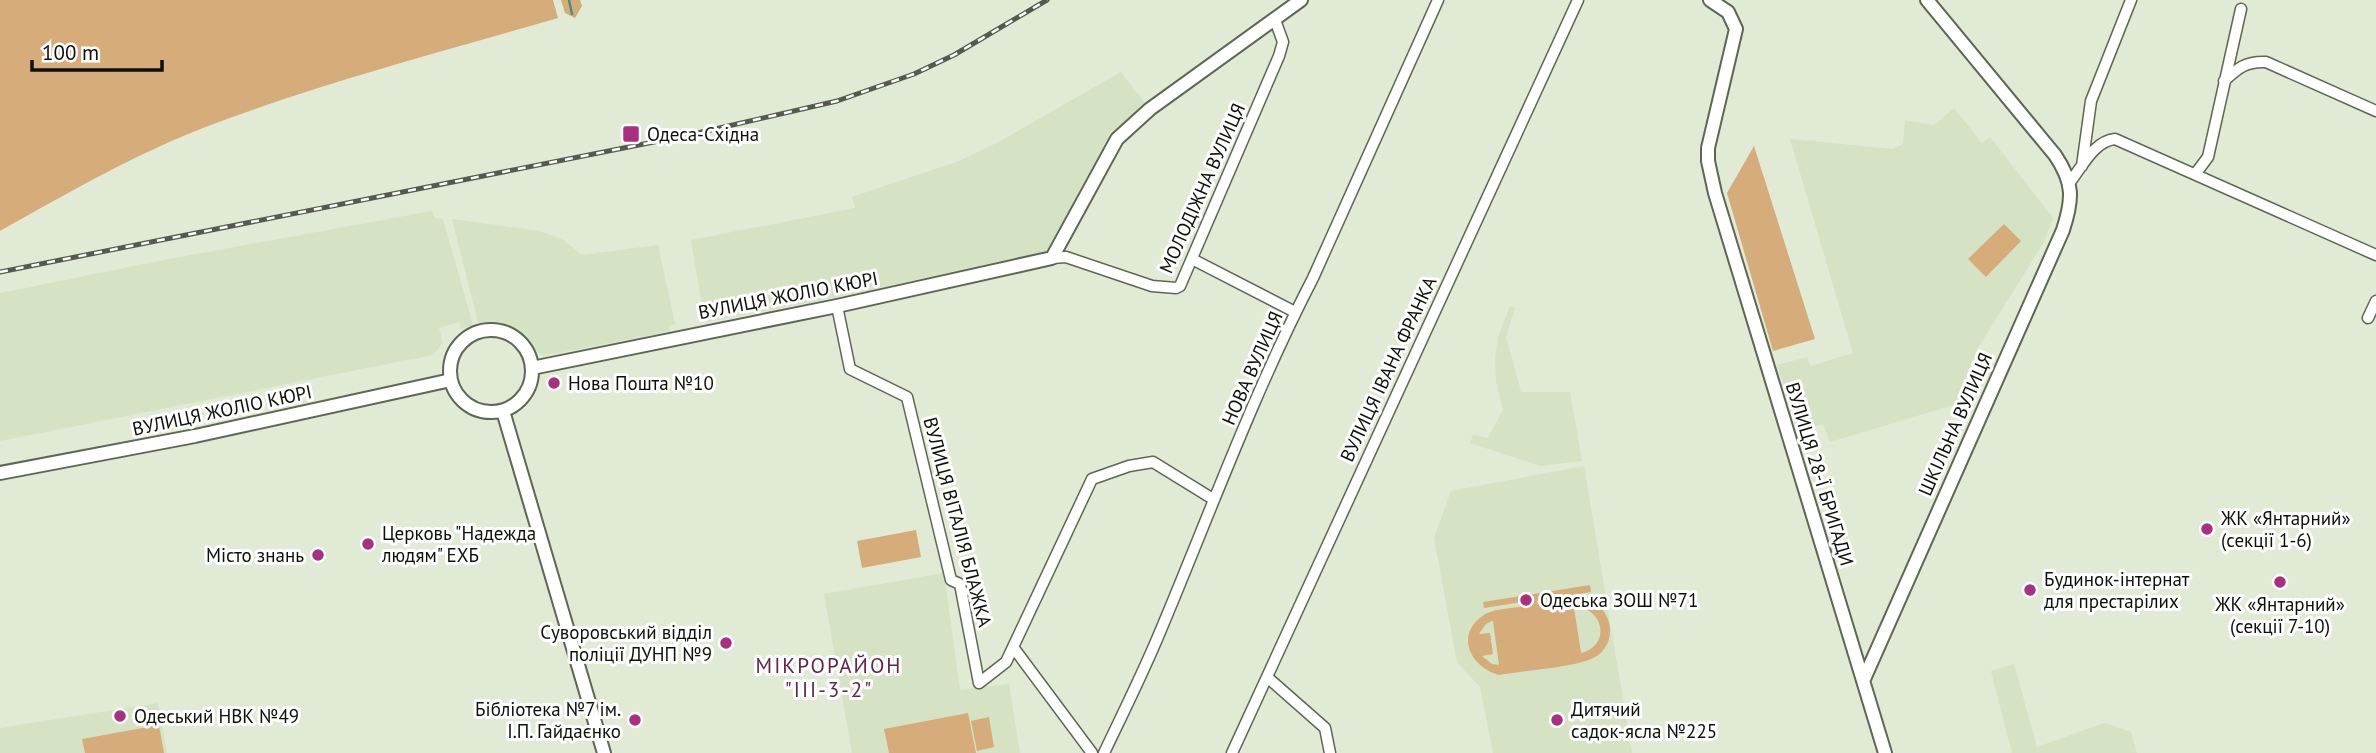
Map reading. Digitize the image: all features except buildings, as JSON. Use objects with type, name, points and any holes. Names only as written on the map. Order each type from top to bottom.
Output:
[{"type":"street","points":[[1052,258],[1117,139],[1150,108],[1301,0]]},
{"type":"street","name":"НОВА ВУЛИЦЯ","points":[[1104,753],[1160,633],[1213,499],[1295,312],[1438,0]]},
{"type":"street","name":"ВУЛИЦЯ ІВАНА ФРАНКА","points":[[1232,753],[1578,0]]},
{"type":"street","name":"ВУЛИЦЯ 28-Ї БРИГАДИ","points":[[1710,0],[1728,12],[1736,29],[1708,148],[1718,206],[1885,753]]},
{"type":"street","points":[[1927,0],[2036,130],[2060,161],[2070,182],[2099,145],[2106,140],[2115,139],[2376,255]]},
{"type":"street","points":[[2082,167],[2091,101],[2131,0]]},
{"type":"street","points":[[2196,173],[2208,157],[2241,9]]},
{"type":"street","name":"МОЛОДІЖНА ВУЛИЦЯ","points":[[1052,258],[1066,257],[1152,286],[1180,286],[1279,56],[1283,42],[1275,20]]},
{"type":"street","points":[[2224,81],[2250,61],[2266,62],[2376,111]]},
{"type":"street","name":"ШКІЛЬНА ВУЛИЦЯ","points":[[1864,679],[1881,635],[2063,230],[2070,205],[2070,182]]},
{"type":"street","name":"ВУЛИЦЯ ЖОЛІО КЮРІ","points":[[532,368],[837,306],[1052,258]]},
{"type":"street","points":[[1192,259],[1295,312]]},
{"type":"street","points":[[2368,318],[2376,301]]},
{"type":"street","name":"ВУЛИЦЯ ВІТАЛІЯ БЛАЖКА","points":[[837,306],[850,369],[907,397],[951,580],[960,584],[979,683],[1006,662],[1013,647],[1092,753]]},
{"type":"street","points":[[478,331],[498,331],[511,335],[522,344],[529,355],[532,368],[531,382],[516,404],[503,411],[490,412],[477,410],[465,403],[456,393],[450,367],[461,343],[478,331]]},
{"type":"street","name":"ВУЛИЦЯ ЖОЛІО КЮРІ","points":[[0,473],[195,436],[451,380]]},
{"type":"street","points":[[503,411],[604,753]]},
{"type":"street","points":[[1013,647],[1092,479],[1129,466],[1153,463],[1213,499]]},
{"type":"street","points":[[1267,677],[1325,728],[1330,753]]},
{"type":"shaded area","points":[[0,0],[553,0],[558,18],[338,82],[208,126],[76,188],[0,231]]},
{"type":"shaded area","points":[[561,0],[580,0],[582,6],[575,18],[565,13]]},
{"type":"shaded area","points":[[1121,72],[1146,105],[1108,135],[1112,141],[1058,240],[1047,251],[827,299],[705,322],[691,240],[855,208],[852,197],[959,161],[997,143]]},
{"type":"shaded area","points":[[1954,108],[1982,143],[1990,137],[2053,218],[2044,242],[1976,351],[1957,404],[1830,442],[1823,424],[1798,430],[1777,365],[1807,357],[1811,366],[1853,353],[1790,139],[1893,149],[1903,144],[1905,120],[1934,125]]},
{"type":"shaded area","points":[[1754,146],[1815,339],[1773,351],[1727,193]]},
{"type":"shaded area","points":[[432,211],[434,218],[443,219],[473,325],[461,329],[459,322],[439,328],[443,343],[433,355],[0,441],[0,293]]},
{"type":"shaded area","points":[[452,219],[540,231],[563,240],[582,255],[658,245],[675,324],[669,326],[670,331],[543,356],[510,327],[497,324],[479,326]]},
{"type":"shaded area","points":[[2004,224],[2021,241],[1986,277],[1968,259]]},
{"type":"shaded area","points":[[1510,306],[1515,308],[1506,337],[1521,392],[1570,392],[1582,461],[1541,466],[1470,443],[1473,435],[1488,438],[1503,410],[1496,381],[1495,358],[1498,337]]},
{"type":"shaded area","name":"Одеська ЗОШ №71","points":[[1584,466],[1632,753],[1493,753],[1480,687],[1457,662],[1434,538],[1451,491]]},
{"type":"shaded area","points":[[916,530],[921,557],[862,568],[857,541]]},
{"type":"shaded area","points":[[944,573],[960,690],[1009,684],[1020,753],[852,753],[824,594]]},
{"type":"shaded area","points":[[1590,585],[1591,592],[1537,601],[1538,604],[1574,599],[1595,604],[1602,609],[1610,626],[1608,643],[1603,651],[1587,660],[1499,675],[1481,666],[1475,659],[1470,651],[1469,634],[1473,625],[1485,614],[1524,606],[1522,602],[1484,608],[1483,602]],"holes":[[[1581,607],[1595,617],[1600,630],[1596,644],[1581,653],[1574,608]],[[1493,621],[1499,665],[1492,664],[1482,656],[1493,654],[1490,633],[1479,634],[1486,624]]]},
{"type":"shaded area","points":[[2014,664],[2037,747],[2104,723],[2131,732],[2137,753],[2012,753],[1991,671]]},
{"type":"shaded area","name":"Одеський НВК №49","points":[[158,703],[167,753],[0,753],[0,728]]},
{"type":"shaded area","points":[[968,713],[976,753],[889,753],[884,729]]},
{"type":"shaded area","points":[[989,717],[994,747],[977,751],[971,721]]},
{"type":"shaded area","points":[[159,725],[164,753],[85,753],[82,739]]},
{"type":"waterway","points":[[569,0],[572,14]]},
{"type":"railway","points":[[0,272],[689,135],[837,101],[914,74],[954,55],[1047,0]]},
{"type":"place","name":"Одеса-Східна","points":[[631,134]]},
{"type":"place","name":"Нова Пошта №10","points":[[554,383]]},
{"type":"place","name":"ЖК «Янтарний» (секції 1-6)","points":[[2207,529]]},
{"type":"place","name":"Церковь \"Надежда людям\" ЕХБ","points":[[368,544]]},
{"type":"place","name":"Місто знань","points":[[318,555]]},
{"type":"place","name":"ЖК «Янтарний» (секції 7-10)","points":[[2280,582]]},
{"type":"place","name":"Будинок-інтернат для престарілих","points":[[2030,590]]},
{"type":"place","name":"Одеська ЗОШ №71","points":[[1526,600]]},
{"type":"place","name":"Суворовський відділ поліції ДУНП №9","points":[[726,643]]},
{"type":"place","name":"Одеський НВК №49","points":[[120,716]]},
{"type":"place","name":"Бібліотека №7 ім. І.П. Гайдаєнко","points":[[635,720]]},
{"type":"place","name":"Дитячий садок-ясла №225","points":[[1557,720]]},
{"type":"district","name":"МІКРОРАЙОН \"ІІІ-3-2\"","points":[[829,678]]}]
